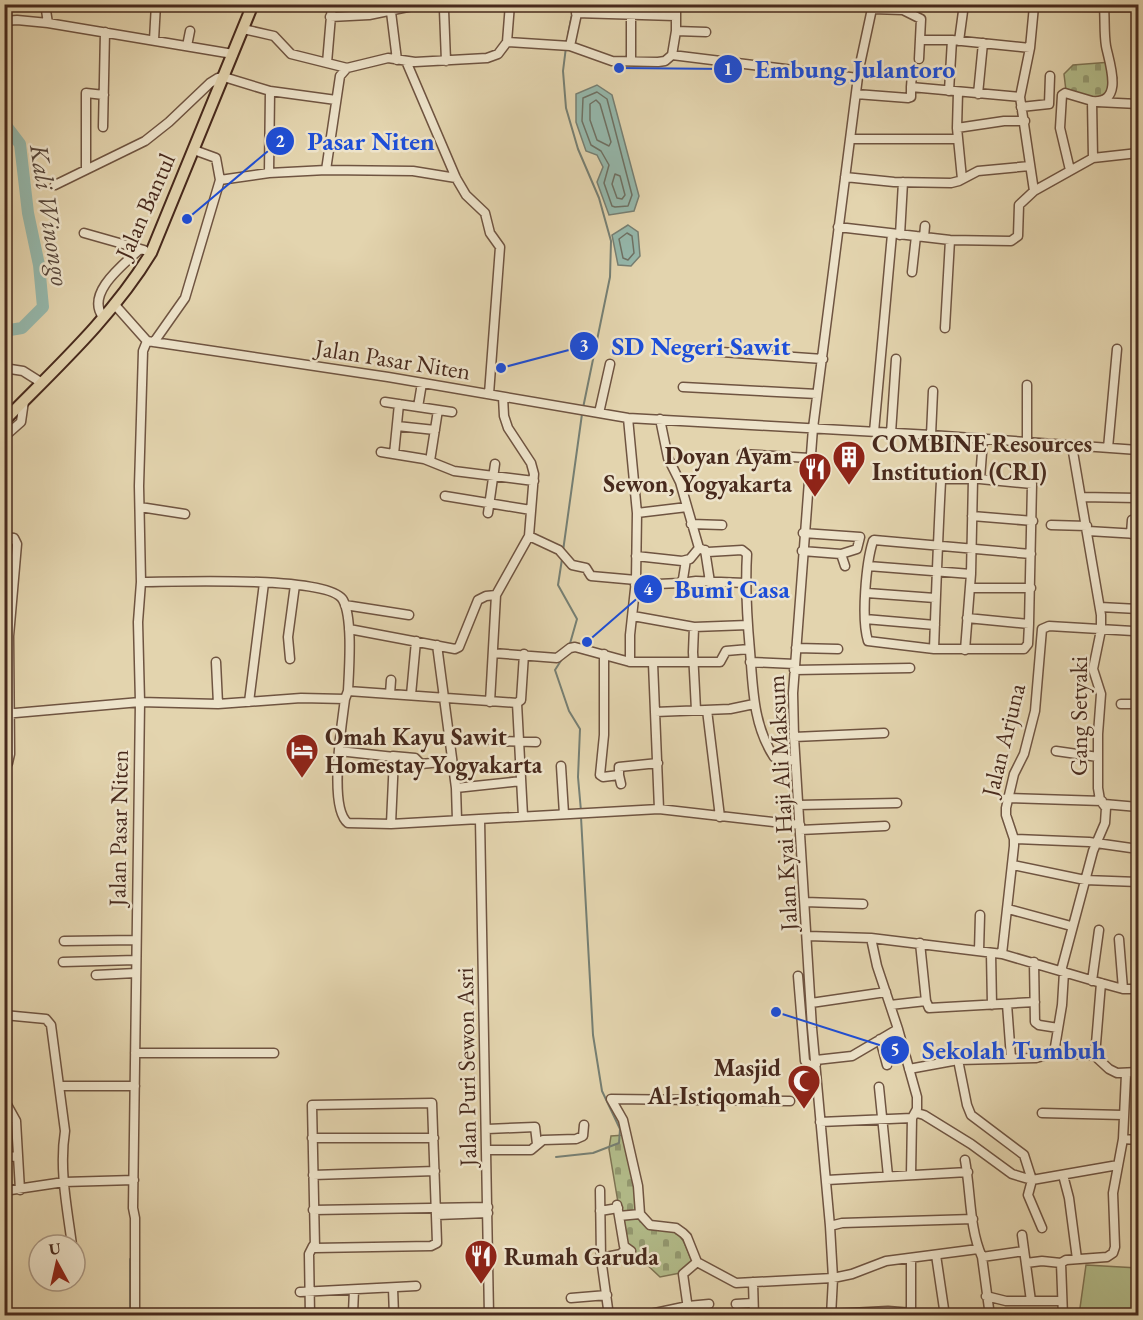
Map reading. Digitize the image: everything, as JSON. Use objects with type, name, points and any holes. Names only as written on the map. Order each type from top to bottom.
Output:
[{"type":"main road","name":"Jalan Bantul","points":[[4,421],[115,305],[134,281],[194,150],[253,4]]},
{"type":"street","points":[[45,4],[48,23]]},
{"type":"street","points":[[154,40],[156,4]]},
{"type":"street","points":[[327,63],[332,4]]},
{"type":"street","points":[[330,17],[391,12],[422,4]]},
{"type":"street","points":[[442,4],[446,61]]},
{"type":"street","points":[[243,28],[274,36],[291,54],[347,68],[384,59],[446,61],[491,57],[498,54],[507,42],[510,4]]},
{"type":"street","points":[[631,4],[631,61]]},
{"type":"street","points":[[672,55],[676,31],[676,4]]},
{"type":"street","points":[[903,10],[912,4]]},
{"type":"street","points":[[962,179],[953,92],[956,41],[964,4]]},
{"type":"street","points":[[1021,4],[1138,7]]},
{"type":"street","points":[[1032,6],[1030,48],[1020,97],[1035,191]]},
{"type":"street","points":[[872,7],[903,10],[921,19],[919,59]]},
{"type":"street","name":"Jalan Kyai Haji Ali Maksum","points":[[831,1315],[833,1278],[827,1179],[812,1028],[808,936],[795,761],[795,667],[803,533],[813,428],[858,78],[872,7]]},
{"type":"street","points":[[1094,101],[1104,98],[1113,86],[1113,75],[1106,45],[1104,7]]},
{"type":"street","points":[[566,46],[577,8],[630,15],[675,16]]},
{"type":"street","points":[[391,12],[401,60],[456,178],[466,195],[485,213],[490,233],[500,247],[489,394]]},
{"type":"street","points":[[4,21],[48,23],[233,54]]},
{"type":"street","points":[[188,46],[190,31]]},
{"type":"street","points":[[676,31],[706,32]]},
{"type":"street","points":[[103,127],[105,33]]},
{"type":"street","points":[[920,40],[1030,48]]},
{"type":"street","points":[[507,42],[566,46],[605,60],[662,61],[672,55],[858,78]]},
{"type":"street","points":[[978,94],[983,44]]},
{"type":"street","points":[[326,170],[340,76],[347,68]]},
{"type":"street","points":[[856,94],[911,97],[912,74]]},
{"type":"street","points":[[1021,107],[1049,104],[1050,76]]},
{"type":"street","points":[[55,185],[145,141],[218,78],[224,77],[270,91],[336,100]]},
{"type":"street","points":[[911,87],[1020,97]]},
{"type":"street","points":[[269,173],[270,91]]},
{"type":"street","points":[[86,169],[86,93],[104,95]]},
{"type":"street","points":[[1070,170],[1060,128],[1062,95],[1065,93],[1094,101],[1138,104]]},
{"type":"street","points":[[1093,158],[1094,101]]},
{"type":"street","points":[[957,128],[994,122],[1025,121]]},
{"type":"street","points":[[850,139],[958,139]]},
{"type":"street","points":[[115,305],[150,341],[185,298],[220,180],[216,158],[194,150]]},
{"type":"street","points":[[838,227],[950,240],[1011,241],[1018,236],[1019,205],[1035,191],[1093,158],[1138,153]]},
{"type":"street","points":[[845,177],[951,183],[978,171],[1030,166]]},
{"type":"street","points":[[220,180],[269,173],[326,170],[413,171],[456,178]]},
{"type":"street","points":[[874,432],[903,182]]},
{"type":"street","points":[[912,272],[925,225]]},
{"type":"street","points":[[84,233],[146,251]]},
{"type":"street","points":[[945,328],[950,240]]},
{"type":"street","points":[[103,317],[99,311],[99,297],[108,280],[146,251]]},
{"type":"street","name":"Jalan Pasar Niten","points":[[135,1316],[135,1053],[140,702],[138,622],[141,582],[143,351],[150,341],[628,418],[931,435],[1138,450]]},
{"type":"street","points":[[693,350],[823,359]]},
{"type":"street","points":[[1108,448],[1117,350]]},
{"type":"street","points":[[891,433],[896,359]]},
{"type":"street","points":[[599,413],[610,363]]},
{"type":"street","points":[[4,368],[23,371],[42,383]]},
{"type":"street","points":[[418,407],[422,383]]},
{"type":"street","points":[[1027,385],[1027,442]]},
{"type":"street","points":[[683,387],[817,394]]},
{"type":"street","points":[[931,435],[933,391]]},
{"type":"street","points":[[490,702],[496,595],[529,536],[534,482],[532,466],[506,422],[503,397]]},
{"type":"street","points":[[4,437],[21,422],[24,401]]},
{"type":"street","points":[[385,402],[452,412]]},
{"type":"street","points":[[394,454],[399,404]]},
{"type":"street","points":[[430,460],[438,410]]},
{"type":"street","points":[[628,418],[636,513],[635,583],[630,662]]},
{"type":"street","points":[[660,419],[668,458],[680,482],[691,524],[702,549],[711,582]]},
{"type":"street","points":[[397,426],[435,430]]},
{"type":"street","points":[[965,650],[972,516],[983,440]]},
{"type":"street","name":"Gang Setyaki","points":[[1054,1053],[1062,971],[1071,926],[1095,844],[1103,828],[1098,757],[1101,694],[1093,669],[1101,630],[1100,607],[1072,446]]},
{"type":"street","points":[[381,452],[430,460],[450,470],[534,482]]},
{"type":"street","points":[[742,454],[810,458]]},
{"type":"street","points":[[488,513],[495,464]]},
{"type":"street","points":[[934,649],[937,547],[941,481],[943,479],[976,479],[1032,484],[1031,588],[1028,644],[1024,649],[934,649],[869,642],[865,619],[868,566],[874,540],[937,547],[1031,554]]},
{"type":"street","points":[[445,496],[531,510]]},
{"type":"street","points":[[1081,496],[1138,498]]},
{"type":"street","points":[[140,507],[185,514]]},
{"type":"street","points":[[636,513],[687,507]]},
{"type":"street","points":[[972,516],[1033,521]]},
{"type":"street","points":[[1051,525],[1135,534],[1132,520]]},
{"type":"street","points":[[691,524],[722,525]]},
{"type":"street","points":[[802,552],[841,554],[857,549],[860,537],[803,533]]},
{"type":"street","points":[[529,536],[559,550],[572,566],[586,568],[592,577],[635,583],[745,583]]},
{"type":"street","points":[[4,537],[14,538],[17,544],[9,590],[7,714],[10,754],[4,768]]},
{"type":"street","points":[[636,556],[686,560],[702,549],[745,551],[747,625],[754,705],[760,730],[774,758],[795,761]]},
{"type":"street","points":[[841,554],[845,566]]},
{"type":"street","points":[[680,583],[683,579],[686,560]]},
{"type":"street","points":[[868,566],[970,574]]},
{"type":"street","points":[[141,582],[241,581],[295,585],[329,590],[338,594],[345,605],[349,629],[346,695],[339,751],[338,804],[344,822],[391,824],[659,809],[800,827],[885,826]]},
{"type":"street","points":[[249,702],[264,583]]},
{"type":"street","points":[[290,659],[288,637],[295,585]]},
{"type":"street","points":[[970,588],[1031,588]]},
{"type":"street","points":[[867,593],[935,598]]},
{"type":"street","points":[[349,629],[454,649],[459,647],[478,600],[496,595]]},
{"type":"street","points":[[345,605],[409,615]]},
{"type":"street","points":[[1100,607],[1138,609]]},
{"type":"street","points":[[633,616],[694,627],[747,625]]},
{"type":"street","points":[[968,618],[1029,624]]},
{"type":"street","points":[[865,619],[935,625]]},
{"type":"street","name":"Jalan Arjuna","points":[[1002,954],[1014,838],[1006,815],[1007,798],[1014,774],[1024,754],[1035,711],[1042,629],[1049,626],[1101,630]]},
{"type":"street","points":[[694,627],[693,663],[696,710]]},
{"type":"street","points":[[1101,630],[1135,632],[1138,637]]},
{"type":"street","points":[[411,695],[416,641]]},
{"type":"street","points":[[437,645],[456,788],[458,820]]},
{"type":"street","points":[[494,653],[557,658],[575,647],[630,662],[693,663],[720,662],[726,651],[750,649]]},
{"type":"street","points":[[796,648],[838,649]]},
{"type":"street","points":[[7,714],[140,702],[218,704],[390,694],[517,703],[521,700],[524,654]]},
{"type":"street","points":[[604,654],[604,735],[599,773],[603,777],[620,780],[619,767],[658,763]]},
{"type":"street","points":[[216,662],[218,704]]},
{"type":"street","points":[[750,662],[795,667],[910,668]]},
{"type":"street","points":[[653,663],[659,809]]},
{"type":"street","points":[[390,694],[391,680]]},
{"type":"street","points":[[517,703],[523,816]]},
{"type":"street","points":[[1121,704],[1138,704]]},
{"type":"street","points":[[655,712],[754,705]]},
{"type":"street","points":[[707,710],[720,817]]},
{"type":"street","points":[[794,737],[884,733]]},
{"type":"street","points":[[492,741],[536,742]]},
{"type":"street","points":[[339,751],[415,758],[421,764],[452,761]]},
{"type":"street","points":[[1056,751],[1098,757]]},
{"type":"street","points":[[391,824],[395,759],[393,756]]},
{"type":"street","points":[[561,766],[564,814]]},
{"type":"street","points":[[456,788],[521,781]]},
{"type":"street","points":[[1007,798],[1138,807]]},
{"type":"street","points":[[798,805],[897,803]]},
{"type":"street","name":"Jalan Puri Sewon Asri","points":[[480,819],[489,1316]]},
{"type":"street","points":[[1014,838],[1138,847]]},
{"type":"street","points":[[1013,865],[1085,880],[1138,882]]},
{"type":"street","points":[[805,902],[862,904]]},
{"type":"street","points":[[1008,909],[1071,926]]},
{"type":"street","points":[[979,951],[980,915]]},
{"type":"street","points":[[1092,981],[1099,930]]},
{"type":"street","points":[[808,936],[871,938],[991,952],[1034,962],[1092,981],[1123,988],[1138,988]]},
{"type":"street","points":[[871,938],[877,966],[898,1029],[917,1098],[911,1175]]},
{"type":"street","points":[[1119,939],[1123,988]]},
{"type":"street","points":[[64,941],[136,940]]},
{"type":"street","points":[[920,943],[926,1001],[931,1009],[1035,1002]]},
{"type":"street","points":[[991,952],[992,1005]]},
{"type":"street","points":[[63,962],[136,960]]},
{"type":"street","points":[[1034,962],[1036,1024],[1058,1028]]},
{"type":"street","points":[[96,975],[136,973]]},
{"type":"street","points":[[798,976],[806,1063],[809,1065],[852,1056],[898,1029]]},
{"type":"street","points":[[1095,1056],[1101,983]]},
{"type":"street","points":[[811,1003],[886,992]]},
{"type":"street","points":[[890,1005],[926,1001]]},
{"type":"street","points":[[1007,1004],[1011,1058]]},
{"type":"street","points":[[4,1015],[49,1020],[51,1025],[61,1086],[65,1131],[64,1182],[70,1233]]},
{"type":"street","points":[[802,1030],[812,1028]]},
{"type":"street","points":[[880,1039],[887,1065]]},
{"type":"street","points":[[4,1047],[6,1103],[16,1121],[20,1190]]},
{"type":"street","points":[[135,1053],[274,1053]]},
{"type":"street","points":[[909,1069],[958,1060],[1036,1058],[1054,1053],[1095,1056],[1109,1069],[1126,1074],[1138,1072]]},
{"type":"street","points":[[958,1060],[971,1115],[1020,1151],[1027,1161],[1032,1180],[1028,1195],[1042,1228]]},
{"type":"street","points":[[1026,1263],[1042,1261],[1061,1263],[1066,1260],[1107,1257],[1114,1251],[1113,1193],[1123,1138],[1126,1074]]},
{"type":"street","points":[[61,1086],[135,1086]]},
{"type":"street","points":[[879,1087],[888,1176]]},
{"type":"street","points":[[640,1214],[638,1186],[623,1120],[611,1099],[790,1101]]},
{"type":"street","points":[[310,1316],[309,1254],[313,1246],[313,1104],[432,1103],[438,1240],[432,1246],[316,1249],[313,1246]]},
{"type":"street","points":[[1042,1113],[1123,1115]]},
{"type":"street","points":[[820,1122],[882,1120],[924,1115],[1012,1174],[1032,1180],[1119,1165]]},
{"type":"street","points":[[487,1150],[531,1150],[543,1140],[580,1138],[583,1136],[584,1125]]},
{"type":"street","points":[[487,1129],[535,1127],[537,1144]]},
{"type":"street","points":[[312,1138],[434,1138]]},
{"type":"street","points":[[1123,1138],[1138,1140]]},
{"type":"street","points":[[4,1157],[18,1156]]},
{"type":"street","points":[[965,1160],[990,1316]]},
{"type":"street","points":[[313,1175],[435,1171]]},
{"type":"street","points":[[827,1179],[968,1172]]},
{"type":"street","points":[[1063,1175],[1069,1198],[1077,1259]]},
{"type":"street","points":[[4,1191],[64,1182],[134,1180]]},
{"type":"street","points":[[600,1190],[602,1258],[609,1316]]},
{"type":"street","points":[[313,1210],[436,1212],[488,1210]]},
{"type":"street","points":[[602,1258],[616,1256],[627,1250],[624,1246],[618,1210]]},
{"type":"street","points":[[600,1211],[618,1210],[640,1214],[650,1225],[676,1228],[687,1237],[697,1262],[733,1282],[833,1278],[852,1274],[877,1263],[911,1258],[1024,1251]]},
{"type":"street","points":[[830,1226],[842,1223],[973,1219]]},
{"type":"street","points":[[1022,1235],[1031,1301]]},
{"type":"street","points":[[936,1255],[943,1315]]},
{"type":"street","points":[[911,1258],[911,1312]]},
{"type":"street","points":[[689,1311],[683,1274],[697,1262]]},
{"type":"street","points":[[1061,1263],[1063,1316]]},
{"type":"street","points":[[753,1282],[754,1316]]},
{"type":"street","points":[[300,1292],[416,1286]]},
{"type":"street","points":[[393,1288],[394,1316]]},
{"type":"street","points":[[353,1313],[354,1290]]},
{"type":"street","points":[[571,1298],[606,1295]]},
{"type":"street","points":[[986,1296],[1000,1300],[1062,1300]]},
{"type":"street","points":[[736,1304],[753,1303]]},
{"type":"street","points":[[641,1316],[689,1311],[709,1304]]},
{"type":"street","points":[[831,1315],[911,1312],[949,1316]]},
{"type":"green space","points":[[1111,62],[1117,78],[1111,94],[1095,99],[1066,91],[1064,74],[1073,65]]},
{"type":"green space","points":[[625,1135],[648,1227],[668,1230],[679,1235],[693,1264],[680,1273],[660,1277],[625,1244],[609,1149],[611,1136]]},
{"type":"green space","points":[[1086,1265],[1138,1268],[1138,1315],[1079,1315]]},
{"type":"water","points":[[597,85],[612,95],[639,196],[634,211],[609,215],[597,182],[603,167],[597,155],[586,151],[576,122],[576,94]]},
{"type":"water","points":[[628,225],[638,232],[640,256],[631,266],[618,265],[612,235]]},
{"type":"waterway","points":[[568,35],[574,4]]},
{"type":"waterway","points":[[566,47],[563,71],[566,108],[578,149],[599,198],[611,241],[610,277],[583,408]]},
{"type":"waterway","name":"Kali Winongo","points":[[4,123],[20,144],[28,213],[39,265],[43,307],[22,328],[4,331]]},
{"type":"waterway","points":[[563,551],[582,414]]},
{"type":"waterway","points":[[562,559],[558,585],[577,619],[569,647]]},
{"type":"waterway","points":[[562,659],[555,670],[569,711],[580,729],[578,777],[581,811]]},
{"type":"waterway","points":[[556,1157],[593,1153],[619,1143],[620,1129],[602,1091],[593,1035],[581,817]]},
{"type":"waterway","points":[[130,1259],[130,1316]]},
{"type":"place","name":"Embung Julantoro","points":[[619,68]]},
{"type":"place","name":"Pasar Niten","points":[[187,219]]},
{"type":"place","name":"SD Negeri Sawit","points":[[501,368]]},
{"type":"place","name":"COMBINE Resources Institution (CRI)","points":[[849,486]]},
{"type":"place","name":"Doyan Ayam Sewon, Yogyakarta","points":[[815,498]]},
{"type":"place","name":"Bumi Casa","points":[[587,642]]},
{"type":"place","name":"Omah Kayu Sawit Homestay Yogyakarta","points":[[302,779]]},
{"type":"place","name":"Sekolah Tumbuh","points":[[776,1012]]},
{"type":"place","name":"Masjid Al-Istiqomah","points":[[804,1110]]},
{"type":"place","name":"Rumah Garuda","points":[[481,1285]]}]
